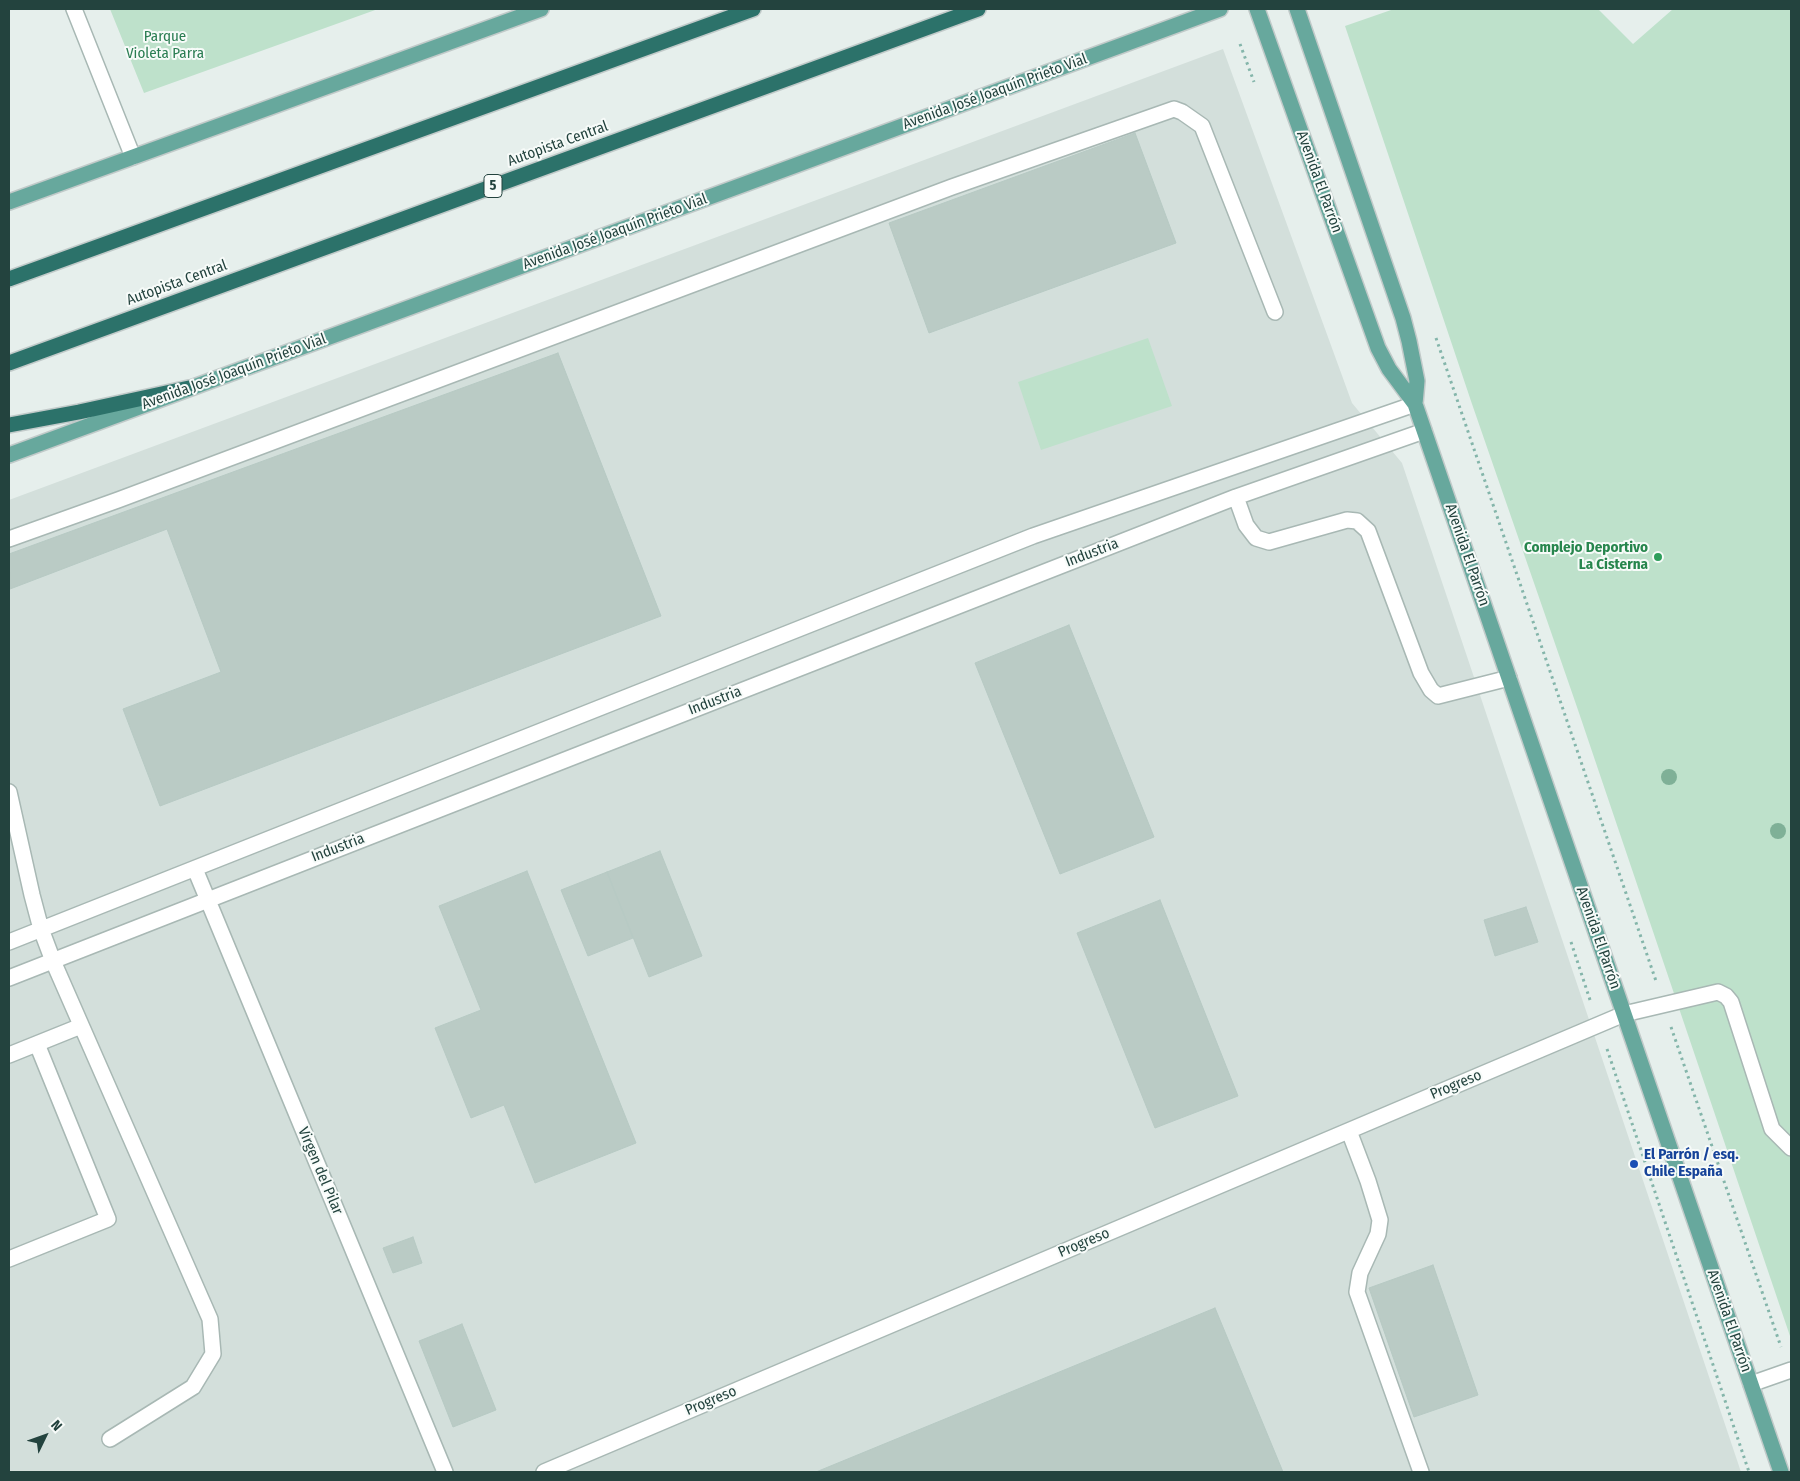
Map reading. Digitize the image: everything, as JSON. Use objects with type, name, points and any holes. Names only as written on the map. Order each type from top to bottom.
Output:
[{"type":"highway","points":[[9,280],[753,9]]},
{"type":"highway","name":"Autopista Central","points":[[9,363],[978,9]]},
{"type":"highway","points":[[9,425],[189,388]]},
{"type":"main road","points":[[9,202],[541,9]]},
{"type":"main road","name":"Avenida José Joaquín Prieto Vial","points":[[9,455],[1220,9]]},
{"type":"main road","name":"Avenida El Parrón","points":[[1257,9],[1378,348],[1389,369],[1415,404],[1781,1472]]},
{"type":"main road","name":"Avenida El Parrón","points":[[1297,9],[1403,318],[1417,381],[1415,404]]},
{"type":"street","points":[[74,9],[133,157]]},
{"type":"street","points":[[9,539],[118,500],[934,194],[1174,109],[1182,112],[1202,126],[1275,312]]},
{"type":"street","points":[[9,942],[1033,536],[1415,404]]},
{"type":"street","name":"Industria","points":[[9,978],[1236,497],[1424,431]]},
{"type":"street","points":[[1236,497],[1246,525],[1256,538],[1269,542],[1347,520],[1357,521],[1368,531],[1421,673],[1431,690],[1438,696],[1509,678]]},
{"type":"street","points":[[9,792],[41,929],[52,961],[210,1318],[213,1354],[193,1387],[110,1439]]},
{"type":"street","name":"Virgen del Pilar","points":[[195,869],[445,1472]]},
{"type":"street","name":"Progreso","points":[[544,1472],[1624,1014],[1718,992],[1726,996],[1731,1002],[1772,1129],[1791,1148]]},
{"type":"street","points":[[9,1055],[81,1026]]},
{"type":"street","points":[[9,1259],[108,1219],[36,1044]]},
{"type":"street","points":[[1348,1131],[1368,1181],[1380,1220],[1378,1234],[1360,1273],[1357,1292],[1421,1472]]},
{"type":"street","points":[[1751,1384],[1790,1371]]},
{"type":"path","points":[[1240,44],[1258,91]]},
{"type":"path","points":[[1434,333],[1790,1371]]},
{"type":"path","points":[[1570,940],[1749,1472]]},
{"type":"shaded area","points":[[1223,49],[1352,403],[1402,463],[1741,1472],[9,1472],[9,500]]},
{"type":"green space","name":"Parque Violeta Parra","points":[[110,9],[378,9],[144,93]]},
{"type":"green space","name":"Complejo Deportivo La Cisterna","points":[[1394,9],[1598,9],[1633,44],[1673,9],[1791,9],[1791,1339],[1345,26]]},
{"type":"green space","points":[[1148,338],[1172,406],[1041,450],[1018,382]]},
{"type":"building","points":[[1135,133],[1176,243],[929,333],[889,223]]},
{"type":"building","points":[[558,353],[661,616],[160,806],[123,709],[221,672],[167,529],[10,589],[9,554]]},
{"type":"building","points":[[1069,625],[1154,837],[1060,874],[975,663]]},
{"type":"building","points":[[660,851],[702,956],[649,977],[607,872]]},
{"type":"building","points":[[527,871],[636,1143],[535,1183],[504,1105],[471,1118],[435,1028],[481,1010],[439,906]]},
{"type":"building","points":[[607,872],[633,938],[588,956],[561,890]]},
{"type":"building","points":[[1160,900],[1238,1096],[1155,1128],[1077,933]]},
{"type":"building","points":[[1526,907],[1538,942],[1495,956],[1484,920]]},
{"type":"building","points":[[413,1237],[422,1263],[393,1273],[383,1248]]},
{"type":"building","points":[[1433,1265],[1478,1395],[1414,1417],[1369,1288]]},
{"type":"building","points":[[1215,1308],[1283,1472],[816,1472]]},
{"type":"building","points":[[462,1324],[496,1410],[453,1427],[419,1341]]},
{"type":"place","name":"Complejo Deportivo La Cisterna","points":[[1658,557]]},
{"type":"place","name":"El Parrón / esq. Chile España","points":[[1634,1164]]}]
